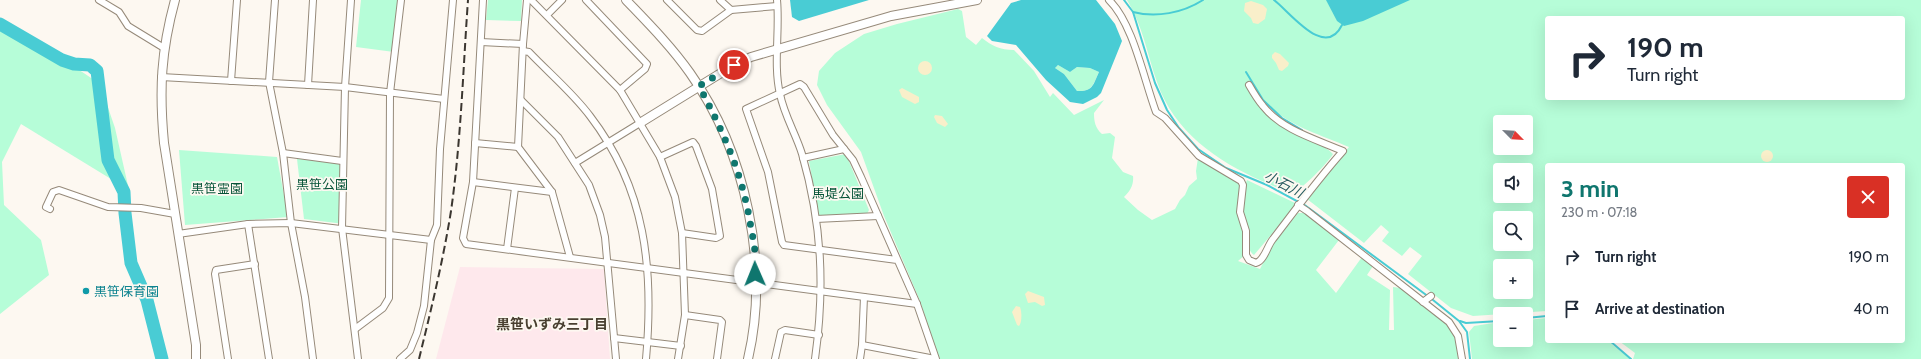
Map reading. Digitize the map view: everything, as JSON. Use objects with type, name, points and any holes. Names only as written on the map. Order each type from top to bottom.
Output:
[{"type":"street","points":[[99,0],[119,12],[128,26],[164,48]]},
{"type":"street","points":[[175,0],[164,48],[161,77],[161,112],[164,142],[196,345],[196,359]]},
{"type":"street","points":[[231,81],[237,0]]},
{"type":"street","points":[[275,0],[269,82],[283,153],[291,223],[305,297],[313,359]]},
{"type":"street","points":[[308,85],[313,0]]},
{"type":"street","points":[[351,0],[342,162],[342,228],[358,359]]},
{"type":"street","points":[[355,329],[383,308],[388,298],[390,233],[390,93],[401,0]]},
{"type":"street","points":[[400,359],[410,350],[424,306],[431,240],[437,221],[444,99],[453,0]]},
{"type":"street","points":[[484,0],[473,182],[463,241],[466,244],[917,304]]},
{"type":"street","points":[[527,0],[518,147],[552,192],[570,257]]},
{"type":"street","points":[[531,0],[620,90],[660,157],[675,197],[682,233],[685,315],[678,359]]},
{"type":"street","points":[[547,15],[562,0]]},
{"type":"street","points":[[586,0],[647,64],[645,70],[620,90]]},
{"type":"street","points":[[626,0],[666,42],[699,86],[728,142],[742,184],[756,264],[754,319],[748,359]]},
{"type":"street","points":[[667,0],[697,30],[702,31],[731,10],[777,3],[779,93],[803,158],[821,250],[819,334],[815,359]]},
{"type":"street","points":[[720,0],[731,10]]},
{"type":"street","points":[[575,163],[699,86],[734,65],[751,57],[891,16],[961,1],[977,0]]},
{"type":"street","points":[[1109,0],[1124,21],[1131,37],[1156,112],[1165,118],[1199,156],[1241,180],[1243,185],[1240,212],[1246,231],[1246,255],[1249,260],[1256,263],[1262,259],[1268,244],[1300,203],[1308,190],[1342,150],[1301,133],[1281,122],[1263,106],[1249,85]]},
{"type":"street","points":[[481,42],[523,47],[529,52],[586,111],[623,167],[639,211],[648,268],[648,342],[646,359]]},
{"type":"street","points":[[161,77],[345,87],[444,99]]},
{"type":"street","points":[[862,345],[936,359],[917,304],[861,177],[802,85],[779,93],[746,109],[764,154],[782,242],[787,246],[897,260]]},
{"type":"street","points":[[521,100],[558,137],[589,185],[600,215],[605,237],[616,359]]},
{"type":"street","points":[[660,157],[693,142],[696,146],[712,189],[720,236],[716,238],[682,233]]},
{"type":"street","points":[[475,143],[518,147]]},
{"type":"street","points":[[803,158],[844,149]]},
{"type":"street","points":[[283,153],[342,162]]},
{"type":"street","points":[[473,182],[552,192]]},
{"type":"street","points":[[507,249],[515,188]]},
{"type":"street","points":[[50,209],[46,207],[53,192],[59,190],[108,207],[142,208],[175,214]]},
{"type":"street","points":[[1300,203],[1307,211],[1427,299],[1454,329],[1458,336],[1462,359]]},
{"type":"street","points":[[816,219],[878,216]]},
{"type":"street","points":[[178,234],[248,224],[291,223],[390,233],[431,240]]},
{"type":"street","points":[[248,224],[269,359]]},
{"type":"street","points":[[228,359],[215,274],[216,270],[255,264]]},
{"type":"street","points":[[860,359],[864,297]]},
{"type":"street","points":[[685,315],[720,320],[722,322],[717,359]]},
{"type":"street","points":[[775,359],[781,332],[785,330],[819,334]]},
{"type":"street","points":[[614,338],[681,346]]},
{"type":"shaded area","points":[[460,267],[604,269],[610,359],[436,359]]},
{"type":"green space","points":[[361,0],[400,0],[394,52],[356,47]]},
{"type":"green space","points":[[488,0],[522,0],[521,21],[486,20]]},
{"type":"green space","points":[[1127,0],[1921,0],[1921,359],[1633,359],[1635,353],[1622,343],[1905,343],[1905,163],[1545,163],[1545,311],[1533,312],[1533,307],[1493,307],[1493,315],[1473,316],[1451,308],[1408,274],[1422,256],[1410,247],[1402,256],[1382,241],[1389,232],[1381,225],[1364,243],[1307,199],[1311,192],[1349,147],[1293,123],[1282,116],[1264,100],[1253,82],[1246,86],[1257,102],[1274,120],[1297,135],[1321,145],[1333,154],[1326,163],[1297,191],[1293,193],[1285,191],[1245,173],[1213,154],[1199,143],[1174,116],[1165,100],[1157,82],[1141,30]]},
{"type":"green space","points":[[958,9],[962,11],[966,37],[976,45],[982,38],[996,47],[1014,50],[1034,71],[1050,97],[1053,93],[1074,115],[1104,100],[1094,113],[1096,127],[1102,134],[1110,133],[1115,137],[1112,158],[1123,172],[1133,176],[1131,188],[1124,197],[1152,220],[1175,209],[1185,195],[1189,186],[1197,179],[1196,171],[1198,158],[1221,173],[1238,181],[1242,185],[1245,255],[1238,261],[1260,269],[1271,247],[1298,213],[1304,213],[1339,240],[1316,270],[1336,293],[1362,257],[1373,266],[1367,275],[1390,290],[1389,330],[1394,330],[1393,287],[1401,288],[1448,324],[1457,342],[1458,359],[939,359],[920,301],[884,216],[861,152],[827,105],[817,85],[819,71],[835,53],[864,34]]},
{"type":"green space","points":[[0,24],[60,57],[100,84],[115,128],[129,190],[21,124],[2,162],[4,205],[41,240],[49,275],[0,314]]},
{"type":"green space","points":[[1058,65],[1070,72],[1077,67],[1090,68],[1099,72],[1094,84],[1089,89],[1077,91],[1064,74],[1055,68]]},
{"type":"green space","name":"黒笹霊園","points":[[179,150],[277,157],[288,217],[185,225]]},
{"type":"green space","name":"馬堤公園","points":[[846,154],[869,210],[867,214],[819,218],[809,161]]},
{"type":"green space","name":"黒笹公園","points":[[297,159],[342,161],[344,224],[304,219]]},
{"type":"green space","points":[[1247,180],[1297,204],[1254,255],[1250,250],[1244,231],[1243,207]]},
{"type":"green space","points":[[1545,318],[1545,343],[1610,343],[1630,359],[1472,359],[1469,332],[1474,326],[1493,323],[1493,347],[1533,347],[1533,319]]},
{"type":"sand","points":[[1251,1],[1263,5],[1267,9],[1265,19],[1258,24],[1253,23],[1251,18],[1244,11],[1245,3]]},
{"type":"sand","points":[[1275,52],[1280,54],[1289,63],[1288,66],[1282,71],[1279,70],[1272,58],[1272,55]]},
{"type":"sand","points":[[922,61],[928,61],[932,65],[932,71],[928,75],[922,75],[918,71],[918,65]]},
{"type":"sand","points":[[902,88],[919,97],[919,102],[915,104],[902,97],[899,90]]},
{"type":"sand","points":[[935,115],[942,116],[948,124],[945,127],[937,123],[934,117]]},
{"type":"sand","points":[[1765,150],[1769,150],[1773,156],[1769,162],[1765,162],[1761,158],[1761,154]]},
{"type":"sand","points":[[1028,291],[1044,297],[1045,305],[1042,306],[1035,302],[1028,303],[1025,294]]},
{"type":"sand","points":[[1016,306],[1020,307],[1021,312],[1019,326],[1017,325],[1012,312]]},
{"type":"water","points":[[790,0],[869,0],[799,21],[792,17]]},
{"type":"water","points":[[1021,0],[1096,0],[1115,24],[1122,41],[1101,93],[1097,97],[1083,104],[1070,102],[1046,80],[1016,45],[992,41],[987,36],[1011,3]],"holes":[[[1058,65],[1070,72],[1077,67],[1090,68],[1099,72],[1092,87],[1082,91],[1077,91],[1064,74],[1055,68]]]},
{"type":"water","points":[[1326,0],[1410,0],[1363,21],[1344,26],[1337,21]]},
{"type":"waterway","name":"小石川","points":[[1124,0],[1133,12],[1155,83],[1167,110],[1179,128],[1198,149],[1226,168],[1267,185],[1306,206],[1433,300],[1459,321],[1467,332],[1470,359]]},
{"type":"waterway","points":[[1133,12],[1142,14],[1169,13],[1187,8],[1203,0]]},
{"type":"waterway","points":[[1274,0],[1298,22],[1317,36],[1326,38],[1335,34],[1342,25]]},
{"type":"waterway","points":[[0,24],[62,60],[74,64],[90,65],[97,71],[108,160],[124,192],[131,263],[147,300],[162,359]]},
{"type":"waterway","points":[[1246,72],[1263,100],[1282,118],[1302,130]]},
{"type":"waterway","points":[[1533,317],[1545,316]]},
{"type":"waterway","points":[[1460,321],[1466,323],[1493,321]]},
{"type":"waterway","points":[[1612,343],[1631,359]]},
{"type":"railway","points":[[419,359],[441,267],[451,211],[459,132],[468,0]]},
{"type":"place","name":"黒笹保育園","points":[[86,291]]},
{"type":"district","name":"黒笹いずみ三丁目","points":[[552,324]]},
{"type":"route","points":[[734,65],[699,86],[728,142],[742,184],[747,202],[754,247],[756,264],[755,274]]}]
